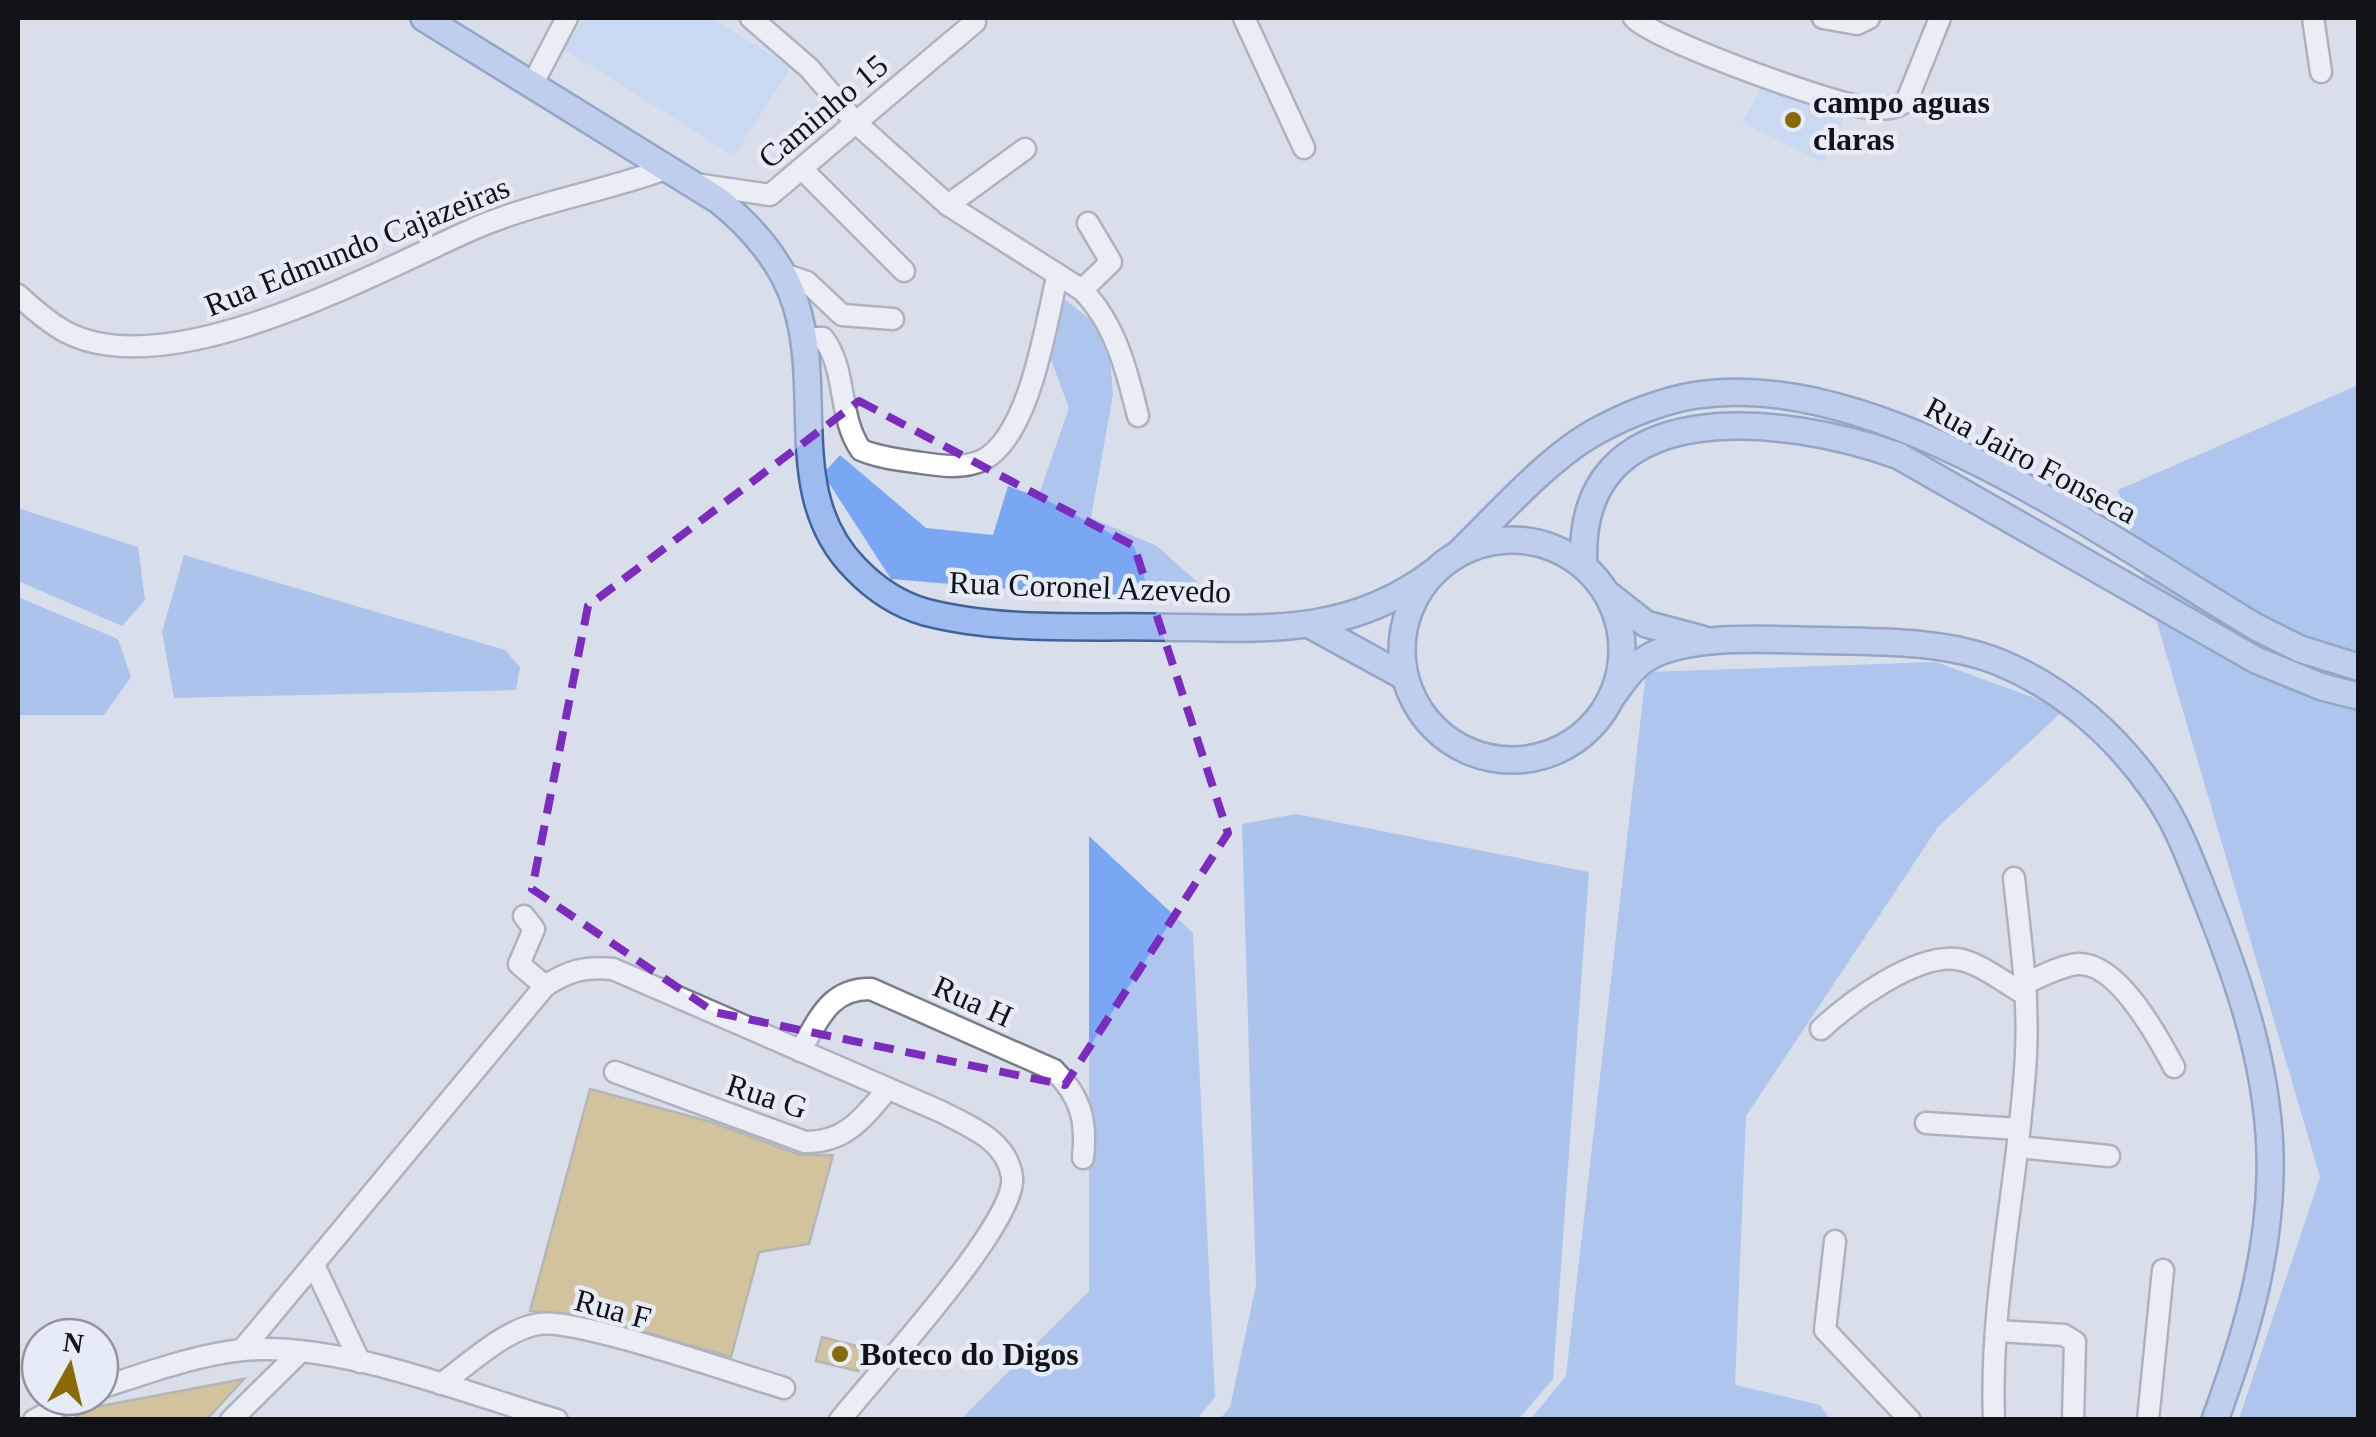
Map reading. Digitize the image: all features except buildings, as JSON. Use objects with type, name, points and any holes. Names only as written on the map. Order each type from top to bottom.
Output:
[{"type":"main road","name":"Rua Coronel Azevedo","points":[[424,18],[692,183],[742,219],[781,272],[796,304],[804,338],[814,498],[843,556],[882,593],[937,614],[1021,623],[1312,626]]},
{"type":"main road","name":"Rua Jairo Fonseca","points":[[1460,552],[1595,432],[1683,398],[1763,395],[1868,416],[1954,450],[2256,626],[2300,649],[2358,667]]},
{"type":"main road","name":"Rua Jairo Fonseca","points":[[1584,566],[1582,530],[1592,496],[1618,459],[1651,441],[1684,432],[1732,428],[1836,439],[1899,456],[2268,666],[2358,696]]},
{"type":"main road","points":[[1312,626],[1377,608],[1460,552],[1492,542],[1524,540],[1556,548],[1584,566],[1608,595],[1646,624],[1712,642]]},
{"type":"main road","points":[[1434,572],[1416,594],[1405,620],[1401,648],[1405,676],[1416,705],[1447,738],[1488,757],[1518,760],[1549,754],[1576,740],[1598,720],[1614,694],[1649,656],[1712,642],[1879,644],[1985,657],[2024,674],[2076,706],[2156,792],[2184,844],[2233,968],[2258,1051],[2265,1100],[2270,1176],[2265,1239],[2252,1309],[2215,1420]]},
{"type":"main road","points":[[1608,595],[1621,627],[1623,661],[1614,694]]},
{"type":"main road","points":[[1312,626],[1405,676]]},
{"type":"street","points":[[532,82],[566,18]]},
{"type":"street","points":[[751,18],[809,68],[856,123],[948,205],[1082,290],[1108,318],[1138,416]]},
{"type":"street","points":[[1244,18],[1304,148]]},
{"type":"street","points":[[1634,18],[1747,68],[1851,105],[1882,109],[1907,100],[1940,18]]},
{"type":"street","points":[[1824,18],[1857,24],[1869,18]]},
{"type":"street","points":[[2313,18],[2321,72]]},
{"type":"street","name":"Caminho 15","points":[[692,183],[763,197],[804,171],[975,22]]},
{"type":"street","points":[[948,205],[1025,149]]},
{"type":"street","name":"Rua Edmundo Cajazeiras","points":[[18,294],[67,333],[102,343],[172,346],[212,338],[280,312],[511,215],[668,168]]},
{"type":"street","points":[[804,171],[904,271]]},
{"type":"street","points":[[1082,290],[1111,262],[1088,223]]},
{"type":"street","points":[[781,272],[807,282],[842,315],[894,318]]},
{"type":"street","points":[[804,338],[823,338],[830,348],[842,410],[862,450],[938,465],[970,464],[994,451],[1016,418],[1034,374],[1057,276]]},
{"type":"street","points":[[1994,1420],[1998,1331],[2018,1138],[2026,989],[2014,878]]},
{"type":"street","points":[[524,916],[534,929],[519,964],[545,986]]},
{"type":"street","points":[[1821,1029],[1852,1000],[1930,961],[1963,960],[2026,989]]},
{"type":"street","points":[[2026,989],[2077,964],[2102,971],[2145,1017],[2174,1067]]},
{"type":"street","points":[[242,1350],[545,986],[565,972],[591,966],[614,969],[989,1136],[1008,1160],[1013,1179],[998,1225],[840,1420]]},
{"type":"street","name":"Rua H","points":[[800,1051],[828,1004],[840,993],[871,989],[1054,1070],[1073,1089],[1083,1111],[1083,1158]]},
{"type":"street","name":"Rua G","points":[[614,1072],[805,1142],[828,1141],[848,1132],[887,1090]]},
{"type":"street","points":[[1926,1122],[2109,1156]]},
{"type":"street","points":[[1835,1241],[1824,1330],[1910,1420]]},
{"type":"street","points":[[314,1266],[360,1362]]},
{"type":"street","points":[[2148,1420],[2163,1270]]},
{"type":"street","name":"Rua F","points":[[441,1384],[517,1332],[542,1323],[600,1334],[784,1388]]},
{"type":"street","points":[[1998,1331],[2064,1336],[2075,1342],[2073,1420]]},
{"type":"street","points":[[120,1383],[242,1350],[298,1354],[360,1362],[557,1420]]},
{"type":"street","points":[[231,1420],[298,1354]]},
{"type":"highlighted area","points":[[859,401],[1134,546],[1228,833],[1065,1085],[714,1012],[532,889],[588,606]]},
{"type":"shaded area","points":[[584,18],[711,18],[791,67],[734,156],[564,49]]},
{"type":"shaded area","name":"campo aguas claras","points":[[1764,82],[1844,117],[1823,162],[1742,123]]},
{"type":"shaded area","points":[[1061,296],[1108,334],[1113,394],[1091,518],[1157,546],[1225,607],[891,579],[823,474],[840,455],[926,528],[993,535],[1008,486],[1038,497],[1069,408],[1050,357]]},
{"type":"shaded area","points":[[2358,385],[2358,1419],[2239,1419],[2320,1177],[2118,490]]},
{"type":"shaded area","points":[[18,508],[138,547],[145,600],[122,626],[18,581]]},
{"type":"shaded area","points":[[184,555],[505,650],[520,667],[516,690],[174,698],[162,632]]},
{"type":"shaded area","points":[[18,597],[118,639],[131,677],[104,715],[18,715]]},
{"type":"shaded area","points":[[1936,662],[2065,709],[1938,827],[1746,1116],[1735,1385],[1820,1405],[1830,1419],[1530,1420],[1566,1376],[1646,672]]},
{"type":"shaded area","points":[[1296,814],[1589,872],[1553,1379],[1519,1419],[1220,1419],[1230,1407],[1256,1285],[1242,824]]},
{"type":"shaded area","points":[[1089,836],[1193,933],[1215,1397],[1197,1419],[960,1420],[1089,1291]]},
{"type":"place","name":"campo aguas claras","points":[[1793,120]]},
{"type":"place","name":"Boteco do Digos","points":[[840,1354]]}]
